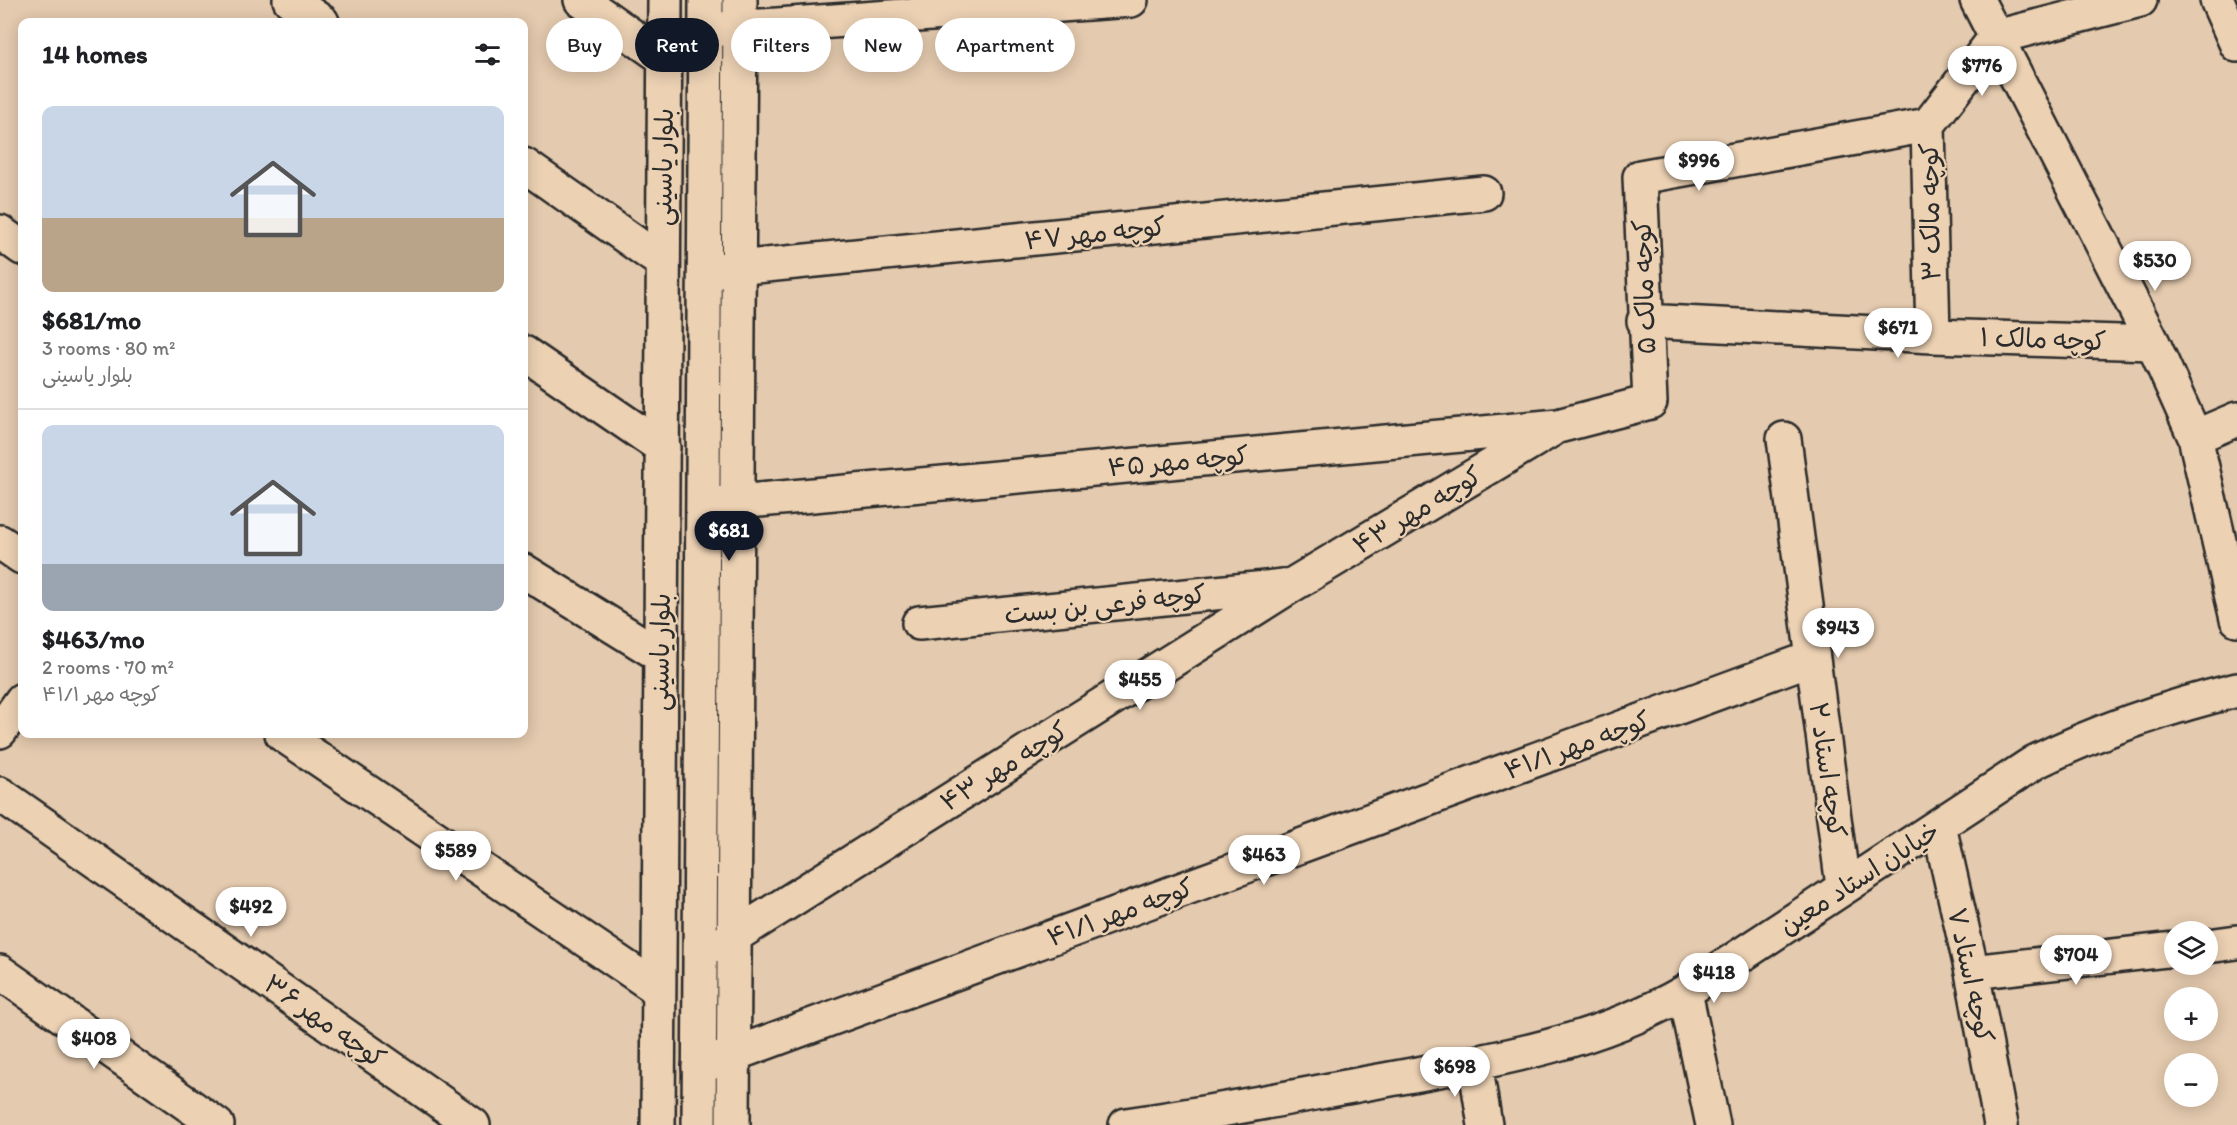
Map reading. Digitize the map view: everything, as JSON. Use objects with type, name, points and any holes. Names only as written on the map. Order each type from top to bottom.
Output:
[{"type":"street","points":[[290,0],[316,18]]},
{"type":"street","points":[[580,0],[635,39]]},
{"type":"street","name":"بلوار یاسینی","points":[[665,0],[665,18]]},
{"type":"street","points":[[706,15],[1131,0]]},
{"type":"street","points":[[1977,0],[2153,343],[2195,437],[2237,619]]},
{"type":"street","points":[[1928,125],[1996,37],[2140,0]]},
{"type":"street","points":[[2217,0],[2237,45]]},
{"type":"street","points":[[733,1125],[740,14]]},
{"type":"street","name":"بلوار یاسینی","points":[[699,1125],[698,959],[705,505],[706,15]]},
{"type":"street","name":"بلوار یاسینی","points":[[658,1125],[664,72]]},
{"type":"street","name":"کوچه مالک ۵","points":[[1650,402],[1644,321],[1640,177],[1928,125]]},
{"type":"street","name":"کوچه مالک ۳","points":[[1928,125],[1933,336]]},
{"type":"street","points":[[528,168],[662,262]]},
{"type":"street","name":"کوچه مهر ۴۷","points":[[705,271],[1484,194]]},
{"type":"street","points":[[0,232],[18,245]]},
{"type":"street","name":"کوچه مالک ۱","points":[[1644,321],[1933,336],[2153,343]]},
{"type":"street","points":[[528,356],[663,448]]},
{"type":"street","name":"کوچه مهر ۴۵","points":[[705,505],[1558,426],[1650,402]]},
{"type":"street","points":[[2195,437],[2237,419]]},
{"type":"street","name":"کوچه مهر ۴۳","points":[[698,959],[1292,585],[1558,426]]},
{"type":"street","name":"کوچه استاد ۲","points":[[1785,439],[1843,886]]},
{"type":"street","points":[[0,542],[18,554]]},
{"type":"street","points":[[528,572],[660,655]]},
{"type":"street","name":"کوچه فرعی بن بست","points":[[919,623],[1292,585]]},
{"type":"street","name":"کوچه مهر ۴۱/۱","points":[[699,1066],[1812,658]]},
{"type":"street","name":"خیابان استاد معین","points":[[1126,1125],[1475,1063],[1578,1040],[1663,1005],[1685,992],[1843,886],[2035,762],[2086,737],[2186,702],[2237,690]]},
{"type":"street","points":[[0,731],[18,705]]},
{"type":"street","points":[[288,738],[658,988]]},
{"type":"street","name":"کوچه مهر ۳۶","points":[[0,794],[473,1125]]},
{"type":"street","name":"کوچه استاد ۷","points":[[1939,826],[1972,972],[2001,1125]]},
{"type":"street","points":[[2218,945],[2237,942]]},
{"type":"street","points":[[1972,972],[2164,950]]},
{"type":"street","points":[[0,972],[217,1125]]},
{"type":"street","points":[[1685,992],[1713,1125]]},
{"type":"street","points":[[1475,1063],[1485,1125]]}]
